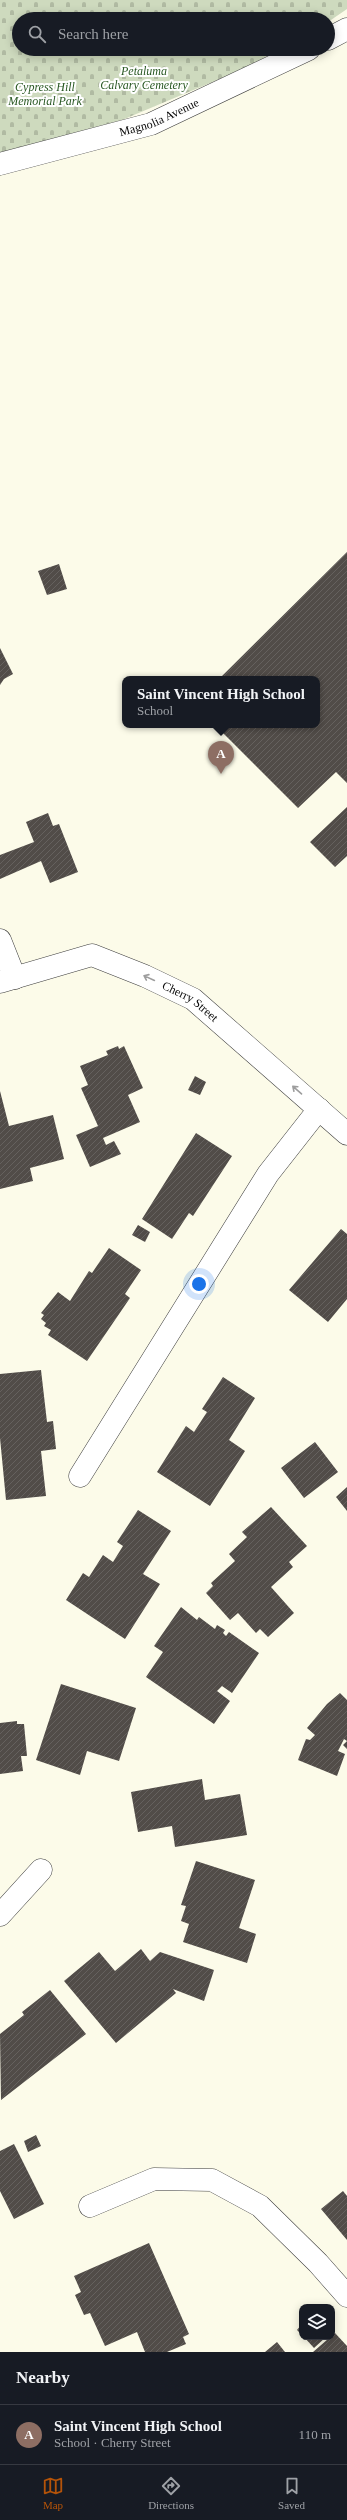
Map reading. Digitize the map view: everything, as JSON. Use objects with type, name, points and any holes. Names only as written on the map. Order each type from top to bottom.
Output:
[{"type":"street","points":[[335,35],[347,29]]},
{"type":"street","name":"Magnolia Avenue","points":[[0,164],[151,124],[294,56]]},
{"type":"street","points":[[0,940],[7,980]]},
{"type":"street","name":"Cherry Street","points":[[7,980],[92,955],[146,976],[193,999],[347,1134]]},
{"type":"street","points":[[80,1476],[268,1174],[319,1109]]},
{"type":"street","points":[[0,1915],[41,1870]]},
{"type":"street","points":[[90,2206],[154,2179],[212,2180],[260,2206],[318,2262],[347,2296]]},
{"type":"green space","points":[[0,0],[347,0],[347,9],[335,17],[335,12],[12,12],[12,56],[267,56],[241,70],[122,120],[0,153]]},
{"type":"building","points":[[347,552],[347,783],[336,772],[298,808],[218,728],[320,728],[320,676],[222,676]]},
{"type":"building","points":[[59,564],[67,589],[47,595],[38,571]]},
{"type":"building","points":[[0,648],[13,674],[4,679],[0,685]]},
{"type":"building","points":[[347,807],[347,856],[335,867],[310,842]]},
{"type":"building","points":[[48,813],[53,826],[59,824],[78,872],[50,883],[41,861],[0,879],[0,855],[34,842],[26,822]]},
{"type":"building","points":[[118,1046],[119,1049],[124,1046],[143,1088],[128,1095],[140,1122],[103,1138],[106,1145],[114,1141],[121,1154],[90,1167],[76,1135],[98,1126],[81,1088],[88,1085],[80,1066],[108,1055],[106,1051]]},
{"type":"building","points":[[195,1076],[206,1082],[200,1095],[188,1090]]},
{"type":"building","points":[[0,1091],[9,1126],[53,1115],[64,1159],[30,1168],[33,1181],[0,1189]]},
{"type":"building","points":[[196,1133],[232,1156],[193,1216],[189,1213],[172,1239],[142,1219]]},
{"type":"building","points":[[138,1225],[150,1232],[145,1242],[132,1235]]},
{"type":"building","points":[[341,1229],[347,1234],[347,1299],[328,1322],[289,1290]]},
{"type":"building","points":[[109,1248],[141,1270],[125,1294],[130,1298],[87,1361],[48,1335],[51,1330],[44,1326],[46,1323],[41,1319],[44,1315],[41,1313],[58,1292],[70,1301],[89,1271],[92,1273]]},
{"type":"building","points":[[41,1370],[47,1422],[53,1421],[56,1449],[41,1451],[46,1496],[6,1500],[0,1438],[0,1374]]},
{"type":"building","points":[[223,1377],[255,1398],[229,1440],[245,1451],[210,1506],[157,1472],[186,1426],[194,1432],[207,1412],[202,1409]]},
{"type":"building","points":[[315,1442],[338,1472],[304,1498],[281,1468]]},
{"type":"building","points":[[347,1487],[347,1511],[336,1497]]},
{"type":"building","points":[[271,1507],[307,1546],[289,1562],[293,1567],[271,1587],[294,1613],[268,1637],[260,1629],[256,1633],[238,1613],[230,1620],[206,1593],[213,1586],[211,1583],[235,1561],[229,1554],[247,1537],[242,1532]]},
{"type":"building","points":[[138,1510],[171,1531],[143,1574],[160,1584],[125,1639],[66,1600],[83,1573],[89,1577],[103,1555],[113,1562],[123,1546],[117,1542]]},
{"type":"building","points":[[181,1607],[197,1620],[199,1617],[215,1629],[217,1625],[225,1630],[223,1633],[226,1636],[229,1632],[259,1653],[232,1693],[222,1686],[217,1691],[230,1701],[214,1724],[146,1677],[163,1652],[154,1646]]},
{"type":"building","points":[[61,1684],[136,1708],[119,1761],[87,1751],[80,1775],[36,1760]]},
{"type":"building","points":[[340,1693],[347,1700],[347,1741],[344,1739],[338,1751],[345,1754],[337,1776],[298,1760],[306,1739],[310,1740],[315,1735],[307,1728],[327,1704]]},
{"type":"building","points":[[17,1721],[17,1724],[24,1724],[27,1756],[21,1756],[23,1771],[0,1774],[0,1723]]},
{"type":"building","points":[[347,1741],[347,1749],[343,1745]]},
{"type":"building","points":[[202,1779],[205,1800],[240,1794],[247,1835],[175,1847],[172,1826],[138,1832],[131,1792]]},
{"type":"building","points":[[196,1861],[255,1880],[239,1928],[256,1934],[247,1963],[183,1942],[189,1924],[181,1921],[186,1906],[181,1905]]},
{"type":"building","points":[[141,1949],[150,1961],[160,1952],[214,1970],[204,2001],[173,1989],[176,1993],[116,2043],[64,1981],[99,1952],[115,1971]]},
{"type":"building","points":[[50,1990],[86,2034],[1,2100],[0,2034],[24,2015],[22,2012]]},
{"type":"building","points":[[36,2135],[41,2146],[28,2152],[24,2141]]},
{"type":"building","points":[[14,2144],[44,2204],[14,2219],[0,2191],[0,2151]]},
{"type":"building","points":[[343,2191],[347,2196],[347,2240],[321,2209]]},
{"type":"building","points":[[149,2243],[189,2334],[183,2337],[186,2344],[167,2352],[145,2352],[137,2332],[105,2346],[90,2313],[84,2315],[75,2295],[81,2292],[74,2276]]},
{"type":"building","points":[[335,2333],[347,2346],[347,2352],[313,2352],[327,2340],[335,2340]]},
{"type":"building","points":[[307,2340],[323,2340],[314,2348]]},
{"type":"building","points":[[277,2342],[285,2352],[265,2352]]},
{"type":"place","name":"Saint Vincent High School","points":[[221,774]]},
{"type":"park label","name":"Petaluma Calvary Cemetery","points":[[144,78]]},
{"type":"park label","name":"Cypress Hill Memorial Park","points":[[45,94]]}]
